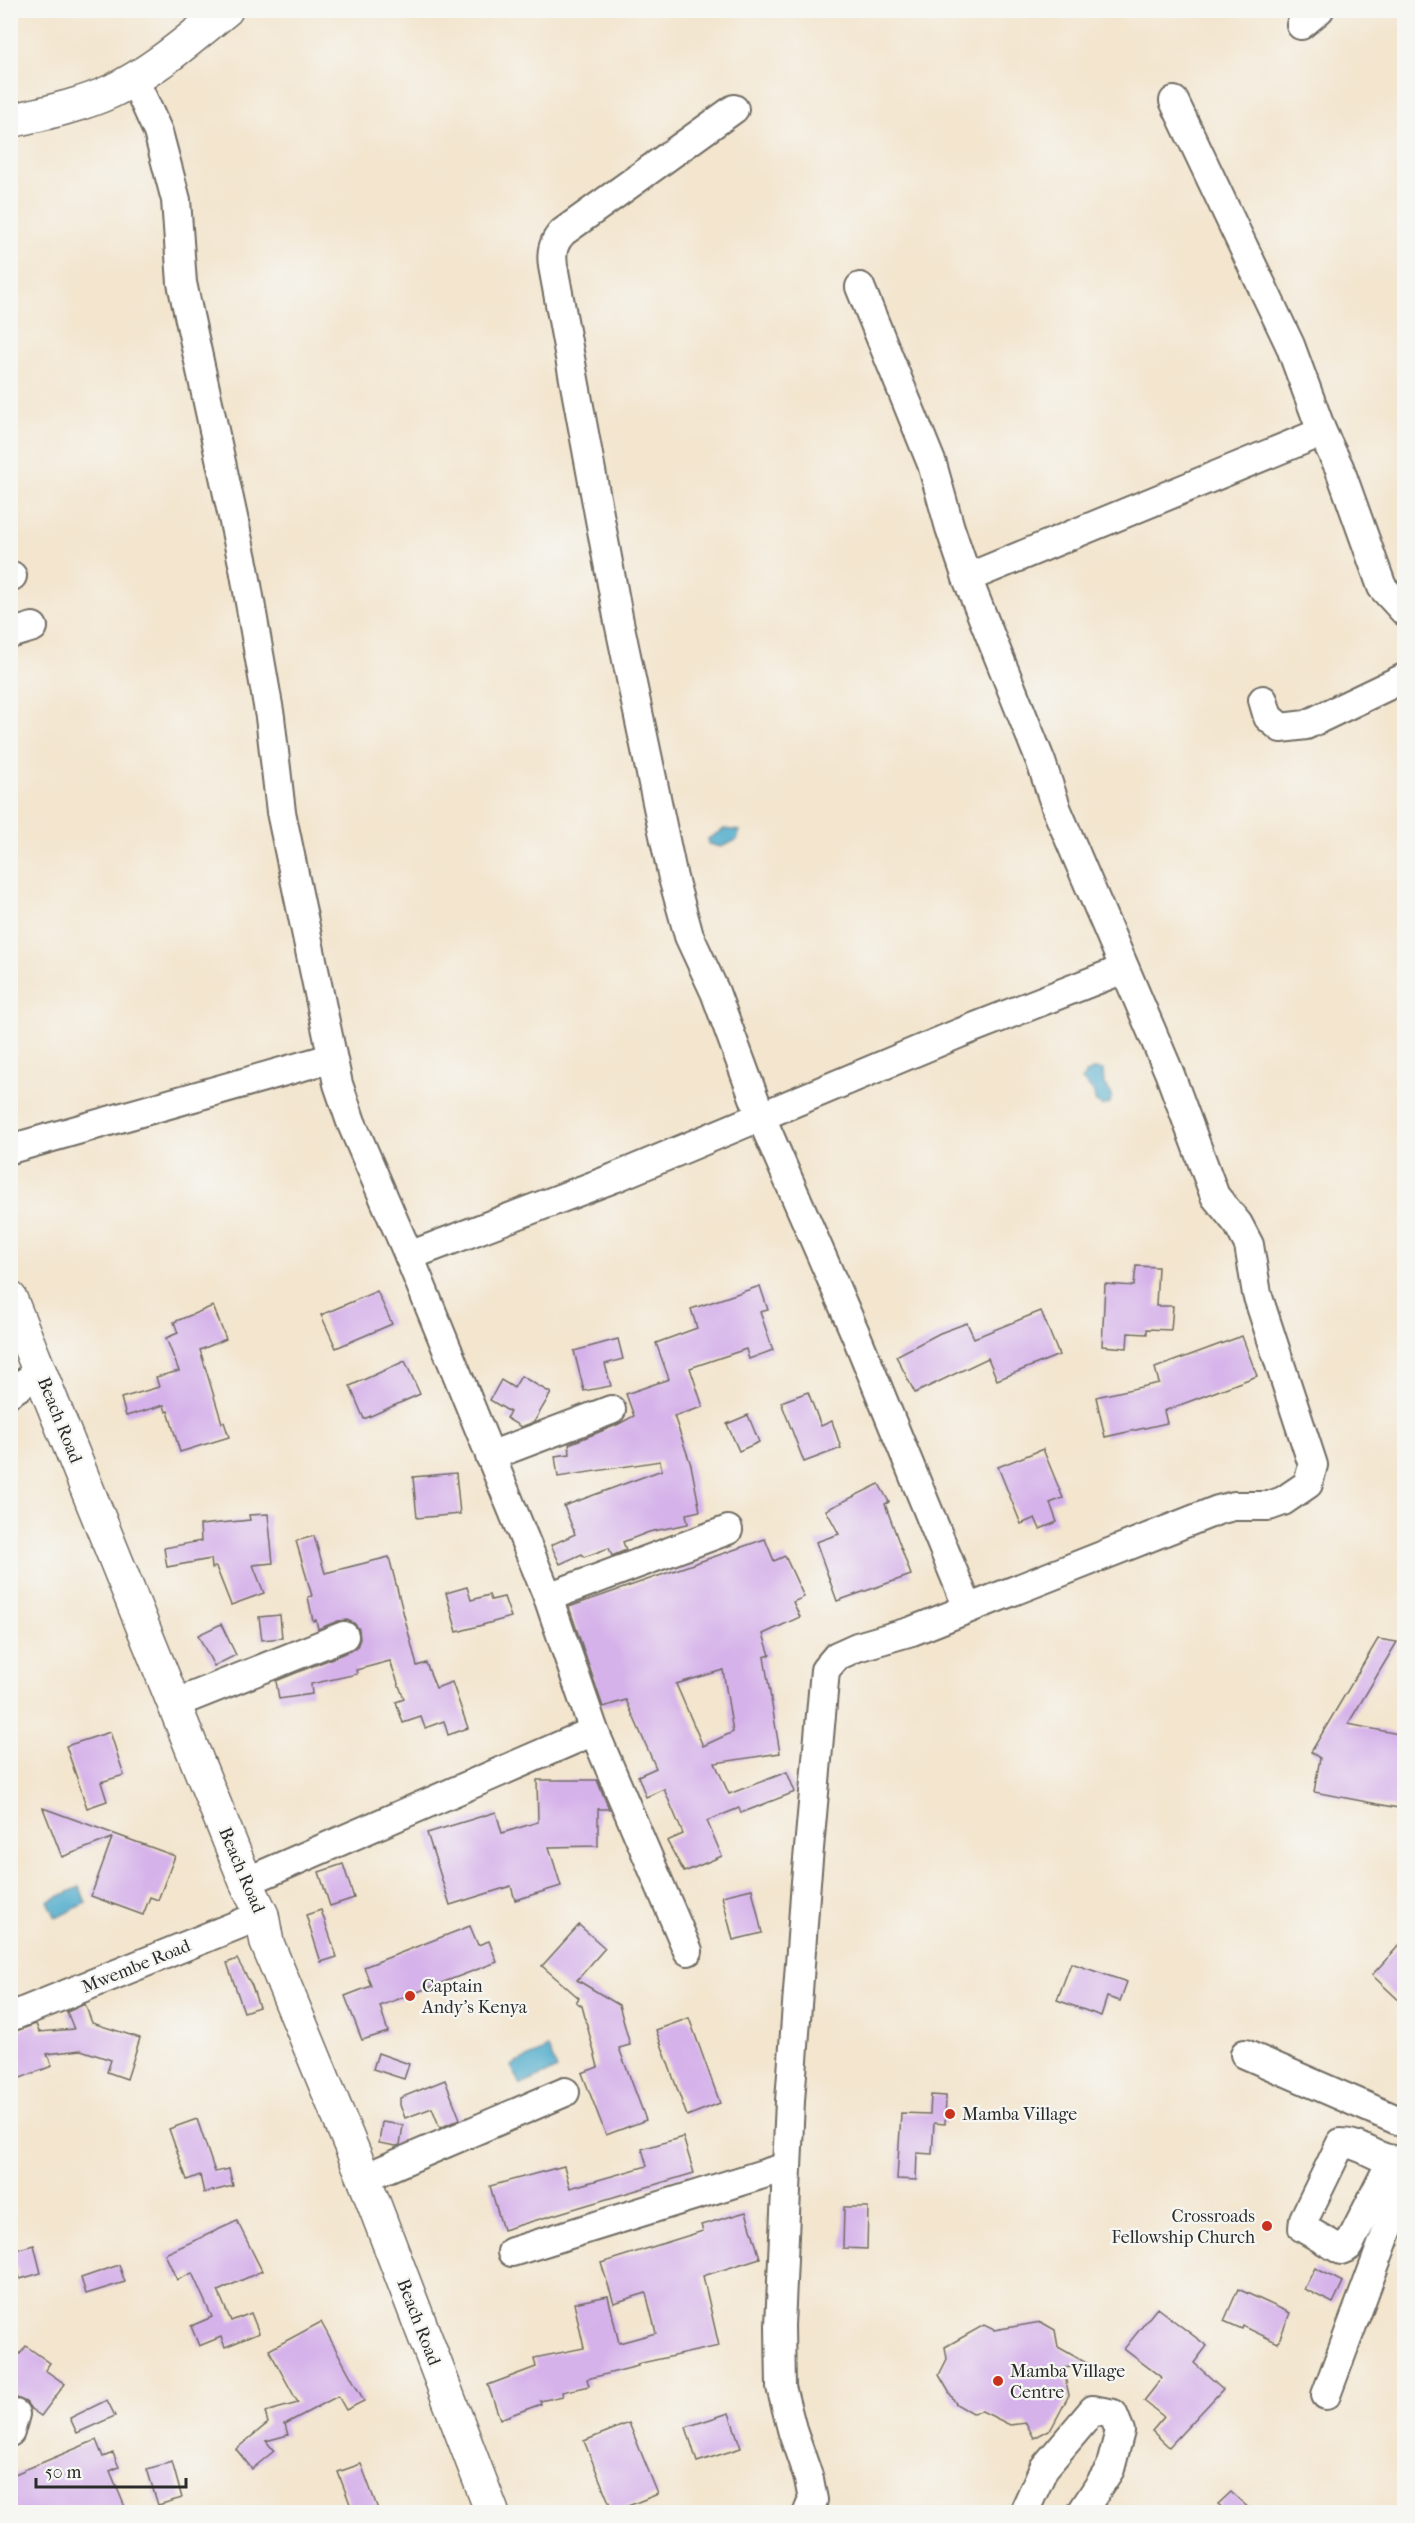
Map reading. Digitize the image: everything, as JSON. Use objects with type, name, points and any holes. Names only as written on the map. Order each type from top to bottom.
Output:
[{"type":"main road","points":[[10,121],[68,108],[112,91],[134,79],[182,45],[226,10]]},
{"type":"main road","name":"Beach Road","points":[[10,1298],[246,1882],[262,1915],[267,1943],[364,2178],[492,2512]]},
{"type":"street","points":[[134,79],[158,132],[176,200],[182,283],[244,568],[270,717],[281,812],[331,1058],[351,1122],[409,1256],[548,1597],[594,1731],[688,1951]]},
{"type":"street","points":[[1174,101],[1290,345],[1322,432],[1339,467],[1382,587],[1404,611]]},
{"type":"street","points":[[734,110],[564,232],[556,239],[552,259],[619,622],[673,878],[689,936],[715,992],[761,1117],[856,1335],[968,1608]]},
{"type":"street","points":[[808,2512],[813,2500],[809,2479],[793,2433],[780,2377],[786,2167],[806,1882],[825,1670],[837,1656],[857,1647],[912,1631],[1218,1510],[1234,1506],[1269,1506],[1283,1501],[1308,1484],[1313,1465],[1257,1294],[1249,1245],[1238,1224],[1215,1196],[1169,1072],[1057,810],[1041,762],[967,578],[932,464],[861,287]]},
{"type":"street","points":[[967,578],[1322,432]]},
{"type":"street","points":[[1263,700],[1268,717],[1281,728],[1306,725],[1404,678]]},
{"type":"street","points":[[409,1256],[614,1178],[960,1033],[1124,969]]},
{"type":"street","points":[[10,1149],[331,1058]]},
{"type":"street","points":[[10,1392],[40,1372]]},
{"type":"street","points":[[490,1456],[610,1410]]},
{"type":"street","points":[[548,1597],[728,1530]]},
{"type":"street","points":[[174,1704],[344,1636]]},
{"type":"street","points":[[246,1882],[594,1731]]},
{"type":"street","name":"Mwembe Road","points":[[10,2017],[262,1915]]},
{"type":"street","points":[[1245,2054],[1404,2123]]},
{"type":"street","points":[[364,2178],[565,2092]]},
{"type":"street","points":[[512,2252],[786,2167]]},
{"type":"street","points":[[1326,2395],[1400,2169]]},
{"type":"street","points":[[1024,2512],[1044,2468],[1093,2410],[1113,2414],[1120,2432],[1110,2469],[1082,2512]]},
{"type":"water","points":[[724,829],[740,831],[737,840],[721,847],[708,844],[708,839]]},
{"type":"water","points":[[1094,1069],[1103,1070],[1104,1084],[1112,1095],[1110,1103],[1102,1106],[1095,1101],[1094,1092],[1082,1080]]},
{"type":"water","points":[[80,1887],[86,1903],[56,1918],[48,1901]]},
{"type":"water","points":[[548,2048],[557,2069],[521,2085],[511,2066]]},
{"type":"building","points":[[1136,1266],[1158,1267],[1156,1306],[1173,1306],[1171,1330],[1147,1329],[1147,1334],[1128,1333],[1127,1348],[1102,1346],[1105,1284],[1134,1286]]},
{"type":"building","points":[[760,1286],[768,1310],[760,1312],[773,1350],[749,1359],[746,1349],[690,1368],[703,1407],[674,1416],[691,1465],[700,1511],[686,1514],[688,1524],[649,1532],[623,1542],[626,1550],[612,1556],[609,1548],[584,1557],[582,1554],[560,1564],[551,1545],[575,1534],[564,1506],[662,1470],[660,1461],[558,1477],[555,1456],[570,1454],[569,1444],[634,1416],[626,1394],[669,1379],[656,1343],[697,1328],[691,1309]]},
{"type":"building","points":[[377,1291],[392,1324],[336,1348],[321,1315]]},
{"type":"building","points":[[213,1306],[226,1339],[200,1350],[222,1423],[224,1422],[229,1437],[180,1452],[168,1411],[166,1412],[164,1405],[126,1416],[121,1398],[159,1387],[156,1377],[179,1371],[166,1338],[178,1333],[174,1322]]},
{"type":"building","points":[[1041,1311],[1059,1355],[997,1380],[988,1358],[915,1393],[896,1356],[940,1333],[967,1323],[974,1338]]},
{"type":"building","points":[[1242,1336],[1257,1376],[1164,1411],[1167,1423],[1105,1437],[1096,1397],[1159,1383],[1155,1368]]},
{"type":"building","points":[[618,1339],[623,1359],[605,1364],[611,1386],[584,1391],[574,1351]]},
{"type":"building","points":[[405,1361],[420,1394],[364,1419],[350,1386]]},
{"type":"building","points":[[521,1376],[551,1393],[534,1422],[521,1427],[506,1418],[510,1412],[490,1400],[501,1380],[514,1388]]},
{"type":"building","points":[[808,1392],[821,1426],[832,1421],[841,1448],[804,1462],[781,1402]]},
{"type":"building","points":[[748,1415],[759,1442],[739,1451],[727,1424]]},
{"type":"building","points":[[1043,1449],[1063,1498],[1050,1503],[1057,1522],[1040,1529],[1035,1518],[1021,1524],[998,1467]]},
{"type":"building","points":[[456,1473],[460,1514],[417,1518],[413,1477]]},
{"type":"building","points":[[879,1484],[889,1502],[885,1504],[911,1575],[837,1601],[816,1542],[839,1534],[826,1510]]},
{"type":"building","points":[[268,1514],[273,1563],[253,1565],[264,1593],[231,1605],[216,1567],[212,1568],[211,1559],[167,1567],[164,1548],[201,1541],[200,1525],[250,1520],[249,1515]]},
{"type":"building","points":[[314,1536],[325,1573],[389,1557],[417,1666],[426,1663],[436,1688],[452,1682],[468,1728],[448,1735],[444,1721],[425,1728],[421,1717],[403,1723],[396,1702],[404,1699],[390,1661],[356,1670],[357,1674],[311,1684],[312,1694],[279,1699],[276,1681],[350,1651],[357,1647],[360,1639],[359,1629],[347,1620],[318,1629],[316,1620],[313,1621],[308,1597],[312,1596],[296,1541]]},
{"type":"building","points":[[765,1539],[774,1561],[785,1556],[804,1597],[793,1602],[800,1617],[763,1634],[770,1655],[764,1657],[780,1753],[715,1763],[729,1794],[787,1772],[795,1792],[741,1813],[739,1808],[707,1821],[722,1856],[684,1872],[667,1841],[683,1834],[664,1789],[646,1797],[638,1776],[656,1768],[626,1700],[603,1707],[569,1607]],"holes":[[[723,1670],[733,1732],[703,1746],[676,1684]]]},
{"type":"building","points":[[467,1587],[471,1600],[489,1595],[491,1600],[504,1597],[511,1617],[457,1632],[446,1593]]},
{"type":"building","points":[[280,1615],[282,1638],[262,1640],[259,1617]]},
{"type":"building","points":[[221,1624],[236,1655],[214,1666],[198,1635]]},
{"type":"building","points":[[1378,1639],[1397,1642],[1348,1724],[1404,1735],[1404,1809],[1314,1792],[1320,1758],[1311,1752]]},
{"type":"building","points":[[110,1732],[124,1775],[101,1782],[107,1801],[87,1808],[66,1746]]},
{"type":"building","points":[[537,1780],[597,1780],[609,1809],[598,1809],[598,1846],[549,1847],[561,1886],[515,1900],[511,1886],[450,1905],[427,1833],[496,1812],[502,1833],[538,1822]]},
{"type":"building","points":[[43,1808],[175,1856],[158,1900],[150,1897],[143,1915],[91,1896],[112,1838],[62,1857]]},
{"type":"building","points":[[343,1864],[354,1898],[330,1906],[319,1872]]},
{"type":"building","points":[[752,1889],[762,1933],[733,1940],[722,1896]]},
{"type":"building","points":[[321,1910],[337,1957],[321,1962],[306,1915]]},
{"type":"building","points":[[579,1925],[605,1948],[577,1980],[619,2005],[630,2045],[619,2048],[646,2120],[606,2135],[582,2073],[598,2067],[582,2006],[576,2002],[579,1998],[542,1966]]},
{"type":"building","points":[[470,1926],[478,1945],[489,1941],[497,1962],[380,2006],[388,2032],[362,2040],[345,1996],[371,1986],[364,1967]]},
{"type":"building","points":[[1404,1940],[1404,2005],[1372,1975]]},
{"type":"building","points":[[237,1959],[252,1986],[259,2007],[244,2012],[227,1963]]},
{"type":"building","points":[[1071,1963],[1127,1982],[1120,2001],[1107,1997],[1101,2016],[1057,2000]]},
{"type":"building","points":[[85,2004],[92,2023],[140,2038],[127,2079],[107,2072],[111,2060],[81,2050],[47,2054],[52,2066],[10,2082],[10,2033],[36,2024],[39,2032],[74,2029],[67,2012]]},
{"type":"building","points":[[689,2018],[720,2103],[687,2116],[656,2030]]},
{"type":"building","points":[[378,2053],[409,2064],[404,2079],[373,2069]]},
{"type":"building","points":[[445,2080],[460,2119],[440,2128],[432,2108],[405,2118],[400,2098]]},
{"type":"building","points":[[931,2095],[946,2096],[945,2124],[934,2123],[932,2154],[917,2153],[916,2180],[897,2179],[901,2113],[930,2114]]},
{"type":"building","points":[[197,2119],[215,2172],[229,2169],[233,2186],[204,2193],[200,2175],[187,2180],[169,2129]]},
{"type":"building","points":[[382,2122],[403,2125],[400,2145],[379,2143]]},
{"type":"building","points":[[683,2137],[694,2173],[503,2230],[490,2186],[564,2166],[570,2188],[647,2166],[642,2149]]},
{"type":"building","points":[[844,2207],[868,2207],[867,2249],[843,2248]]},
{"type":"building","points":[[746,2212],[760,2258],[703,2276],[719,2346],[637,2364],[638,2366],[587,2379],[589,2386],[562,2392],[563,2396],[540,2401],[541,2404],[500,2419],[488,2385],[536,2367],[534,2358],[584,2348],[574,2303],[608,2296],[619,2343],[656,2333],[646,2293],[614,2303],[601,2263],[703,2231],[701,2225]]},
{"type":"building","points":[[237,2221],[262,2271],[218,2291],[231,2321],[251,2313],[259,2333],[225,2347],[221,2337],[199,2346],[191,2326],[212,2317],[192,2273],[177,2280],[165,2254]]},
{"type":"building","points":[[34,2245],[41,2273],[20,2279],[12,2251]]},
{"type":"building","points":[[119,2265],[125,2282],[86,2294],[81,2278]]},
{"type":"building","points":[[1315,2268],[1343,2282],[1333,2303],[1304,2289]]},
{"type":"building","points":[[1238,2289],[1290,2313],[1278,2343],[1243,2326],[1242,2329],[1224,2321]]},
{"type":"building","points":[[1157,2308],[1207,2346],[1194,2363],[1223,2389],[1169,2447],[1152,2431],[1164,2417],[1144,2401],[1162,2378],[1124,2349]]},
{"type":"building","points":[[321,2322],[364,2401],[346,2410],[338,2396],[285,2424],[288,2435],[266,2441],[274,2451],[252,2469],[236,2449],[268,2423],[265,2412],[298,2403],[269,2350]]},
{"type":"building","name":"Mamba Village Centre","points":[[1041,2322],[1055,2330],[1058,2347],[1090,2365],[1063,2368],[1069,2395],[1051,2429],[1034,2438],[1026,2423],[1010,2425],[982,2411],[972,2413],[956,2404],[939,2375],[947,2359],[945,2347],[984,2325],[994,2330]]},
{"type":"building","points":[[26,2346],[50,2363],[45,2370],[65,2384],[41,2416],[26,2402],[10,2395],[10,2367]]},
{"type":"building","points":[[107,2400],[115,2416],[77,2433],[70,2418]]},
{"type":"building","points":[[729,2413],[741,2448],[697,2462],[686,2427]]},
{"type":"building","points":[[629,2423],[658,2494],[613,2512],[584,2441]]},
{"type":"building","points":[[96,2440],[103,2457],[113,2453],[119,2467],[110,2471],[127,2512],[10,2512],[10,2476]]},
{"type":"building","points":[[172,2462],[182,2498],[158,2505],[147,2469]]},
{"type":"building","points":[[361,2464],[379,2512],[353,2512],[338,2472]]},
{"type":"building","points":[[1231,2492],[1253,2512],[1227,2512],[1218,2504]]},
{"type":"place","name":"Captain Andy's Kenya","points":[[410,1996]]},
{"type":"place","name":"Mamba Village","points":[[950,2114]]},
{"type":"place","name":"Crossroads Fellowship Church","points":[[1267,2226]]},
{"type":"place","name":"Mamba Village Centre","points":[[998,2381]]}]
